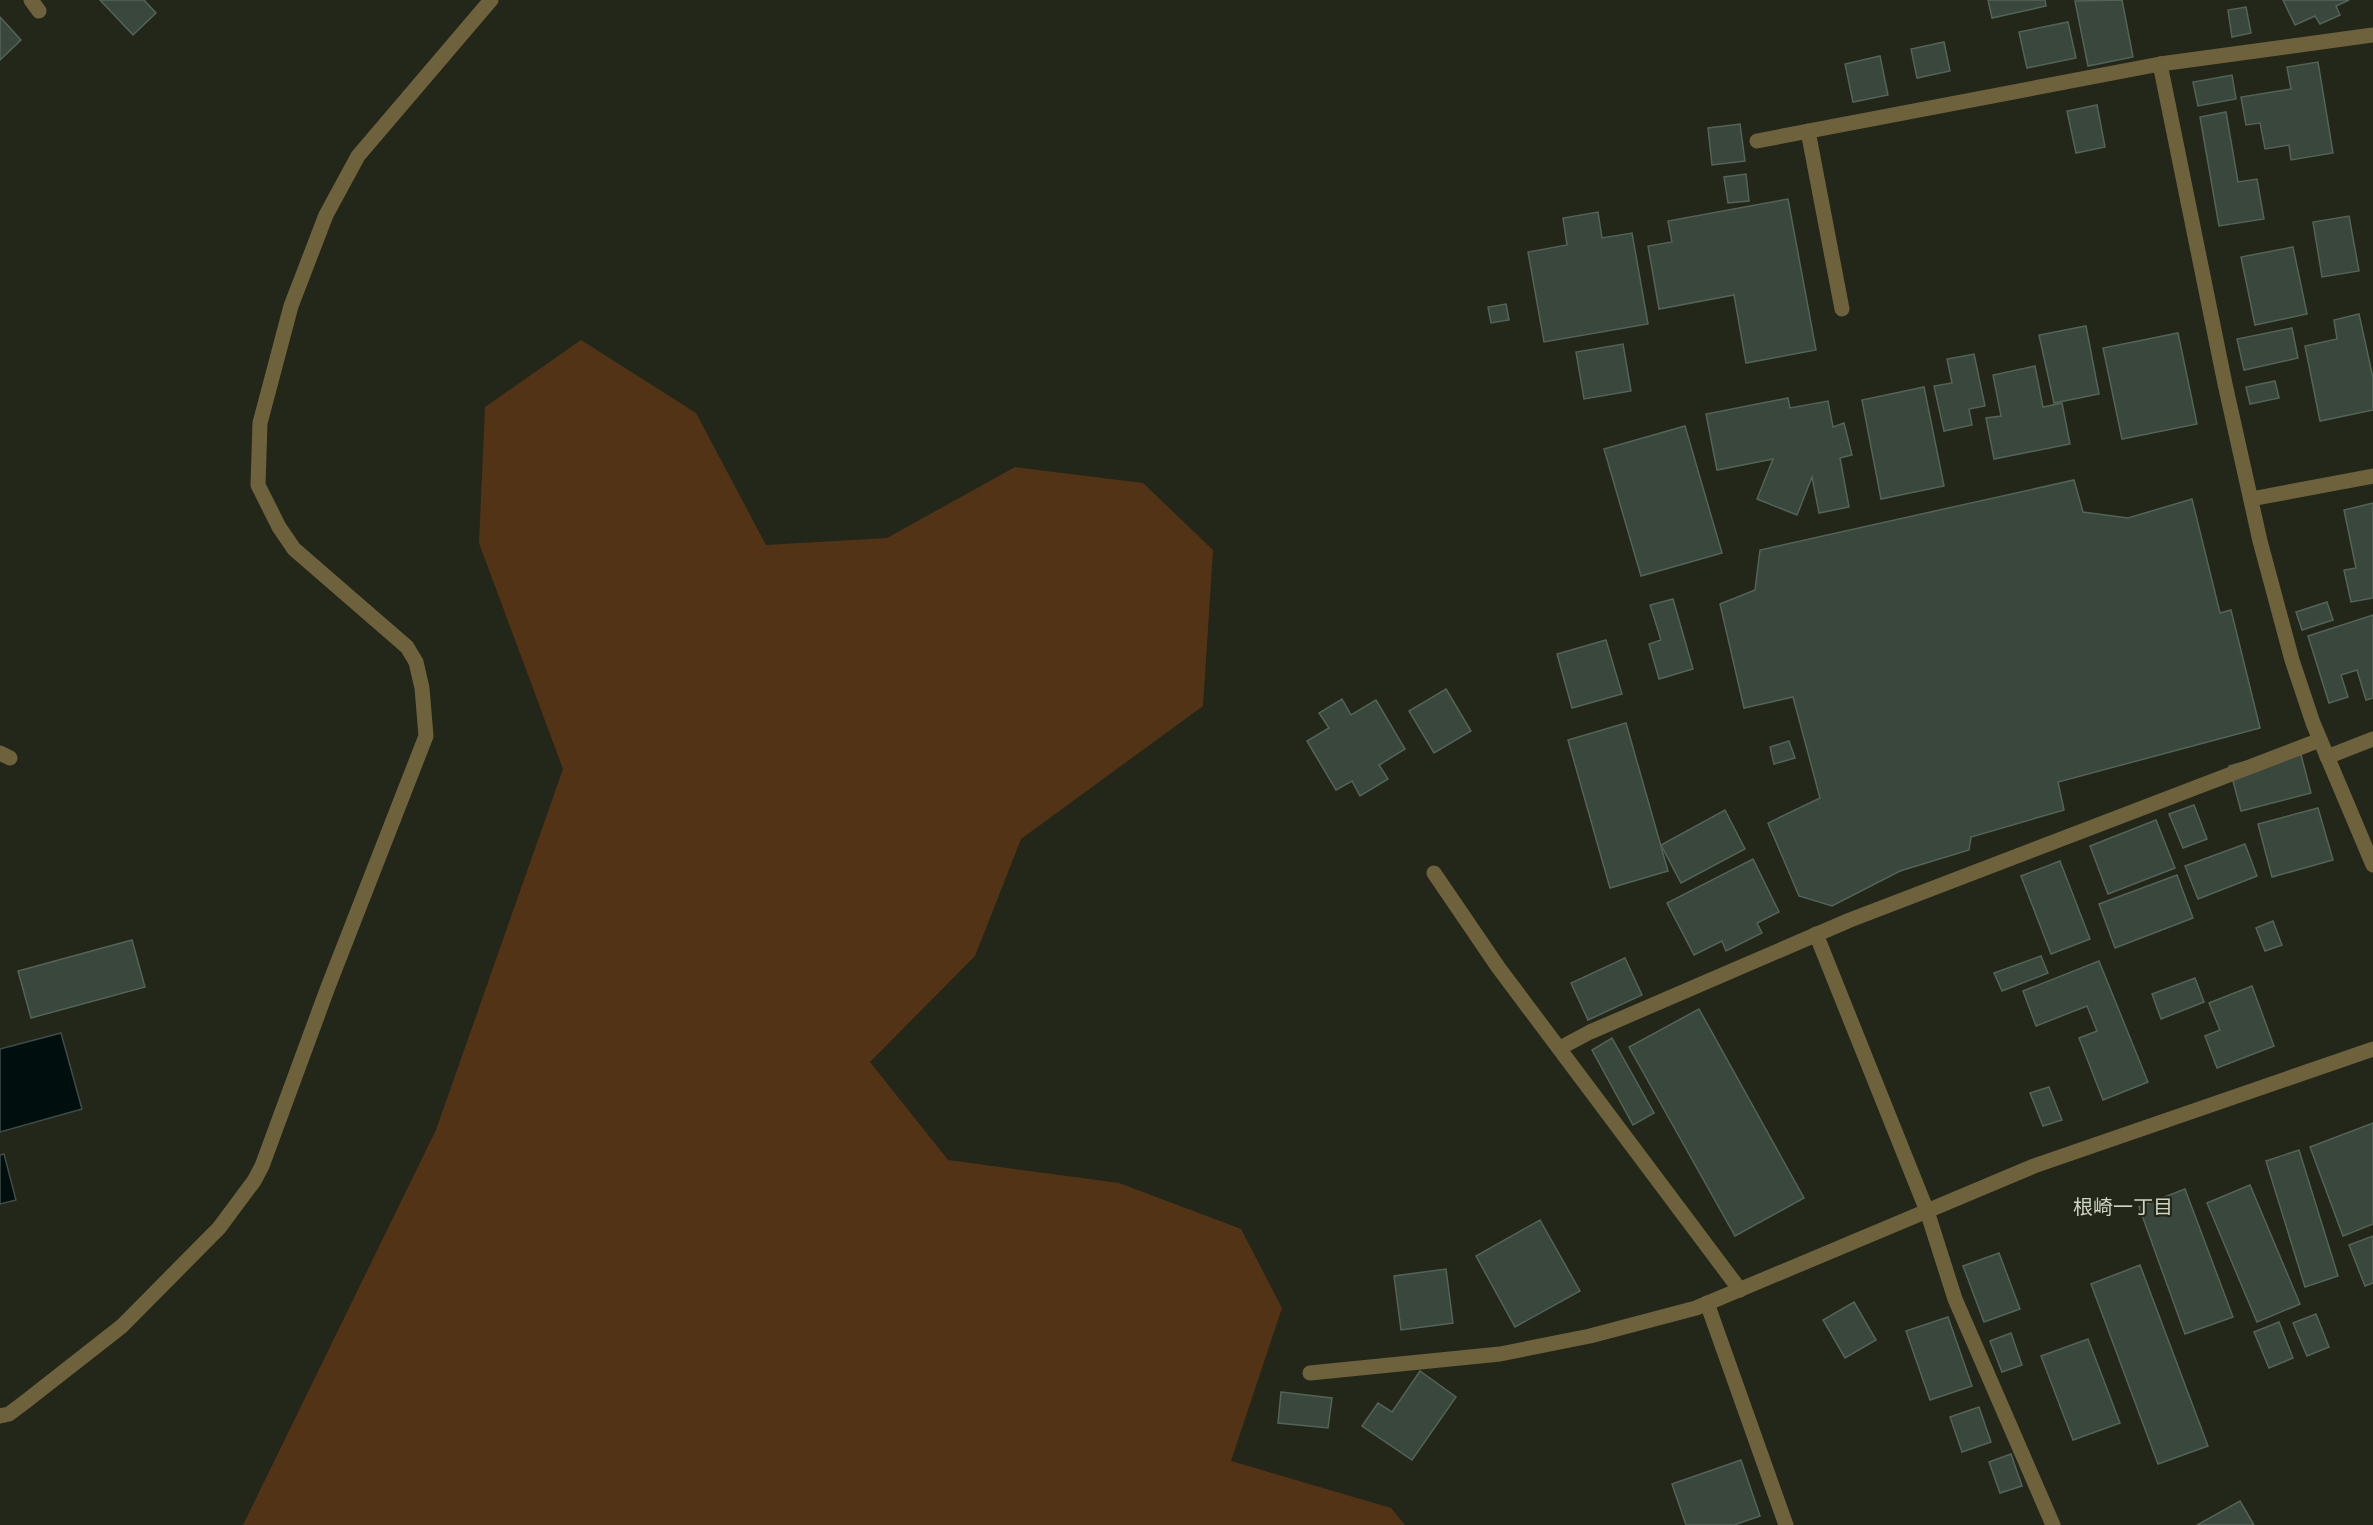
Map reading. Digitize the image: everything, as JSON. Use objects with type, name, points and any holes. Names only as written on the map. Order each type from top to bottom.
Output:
[{"type":"street","points":[[0,1416],[9,1414],[122,1326],[219,1228],[254,1181],[262,1166],[328,987],[426,736],[422,688],[417,662],[408,647],[294,549],[279,527],[258,485],[260,423],[291,306],[326,215],[358,156],[491,0]]},
{"type":"street","points":[[1757,141],[2160,64],[2373,35]]},
{"type":"street","points":[[2160,64],[2225,384],[2251,499],[2292,660],[2320,740],[2373,865]]},
{"type":"street","points":[[1808,131],[1842,309]]},
{"type":"street","points":[[2251,499],[2373,476]]},
{"type":"street","points":[[2327,757],[2373,739]]},
{"type":"street","points":[[1560,1048],[1590,1032],[1816,934],[2320,740]]},
{"type":"street","points":[[1434,873],[1498,968],[1740,1290]]},
{"type":"street","points":[[1816,934],[1927,1211],[1955,1299],[2053,1525]]},
{"type":"street","points":[[1310,1372],[1500,1354],[1590,1336],[1696,1308],[2034,1166],[2373,1049]]},
{"type":"street","points":[[1707,1303],[1786,1525]]},
{"type":"shaded area","points":[[581,340],[696,413],[766,545],[887,538],[1015,467],[1143,483],[1213,550],[1203,706],[1021,839],[975,956],[870,1062],[948,1160],[1119,1183],[1241,1229],[1282,1308],[1231,1461],[1391,1508],[1405,1525],[243,1525],[436,1130],[563,769],[479,543],[485,407]]},
{"type":"shaded area","points":[[61,1033],[82,1109],[0,1132],[0,1049]]},
{"type":"shaded area","points":[[4,1154],[16,1200],[0,1204],[0,1155]]},
{"type":"building","points":[[100,0],[144,0],[156,13],[133,35]]},
{"type":"building","points":[[1988,0],[2045,0],[2046,6],[1992,18]]},
{"type":"building","points":[[2122,0],[2133,57],[2088,66],[2075,1]]},
{"type":"building","points":[[2283,0],[2349,0],[2336,6],[2340,15],[2320,24],[2315,16],[2295,25]]},
{"type":"building","points":[[2246,7],[2251,33],[2232,37],[2228,10]]},
{"type":"building","points":[[0,17],[21,40],[0,60]]},
{"type":"building","points":[[2068,22],[2076,58],[2027,68],[2019,32]]},
{"type":"building","points":[[1944,42],[1950,71],[1917,78],[1911,49]]},
{"type":"building","points":[[1880,56],[1888,95],[1853,102],[1845,64]]},
{"type":"building","points":[[2318,62],[2333,153],[2291,160],[2289,145],[2265,149],[2260,123],[2246,125],[2241,97],[2291,89],[2287,67]]},
{"type":"building","points":[[2232,75],[2236,99],[2198,106],[2193,82]]},
{"type":"building","points":[[2097,105],[2105,147],[2076,153],[2067,111]]},
{"type":"building","points":[[2226,112],[2238,182],[2257,179],[2264,219],[2219,226],[2200,117]]},
{"type":"building","points":[[1740,124],[1745,161],[1712,165],[1708,128]]},
{"type":"building","points":[[1746,174],[1749,201],[1728,203],[1724,177]]},
{"type":"building","points":[[1788,199],[1816,350],[1746,363],[1734,295],[1659,309],[1648,246],[1672,242],[1668,221]]},
{"type":"building","points":[[1598,212],[1602,238],[1632,233],[1648,324],[1544,342],[1528,252],[1567,245],[1563,218]]},
{"type":"building","points":[[2349,216],[2359,271],[2322,277],[2313,222]]},
{"type":"building","points":[[2293,247],[2307,314],[2255,325],[2241,257]]},
{"type":"building","points":[[1506,304],[1509,320],[1491,323],[1488,307]]},
{"type":"building","points":[[2359,314],[2373,378],[2373,410],[2320,421],[2305,346],[2337,339],[2334,320]]},
{"type":"building","points":[[2086,326],[2099,394],[2054,403],[2039,335]]},
{"type":"building","points":[[2292,328],[2298,358],[2244,370],[2237,339]]},
{"type":"building","points":[[2178,333],[2197,424],[2122,439],[2103,348]]},
{"type":"building","points":[[1623,344],[1631,391],[1584,399],[1576,352]]},
{"type":"building","points":[[1974,354],[1985,406],[1969,409],[1972,425],[1944,431],[1934,386],[1952,383],[1947,359]]},
{"type":"building","points":[[2035,366],[2043,407],[2062,403],[2070,444],[1994,459],[1986,418],[2001,416],[1993,375]]},
{"type":"building","points":[[2275,381],[2279,398],[2250,404],[2246,387]]},
{"type":"building","points":[[1924,387],[1944,486],[1881,499],[1862,400]]},
{"type":"building","points":[[1788,398],[1790,408],[1828,401],[1833,427],[1844,423],[1852,455],[1840,458],[1849,507],[1819,513],[1812,477],[1797,515],[1757,499],[1773,459],[1717,470],[1706,414]]},
{"type":"building","points":[[1685,426],[1722,553],[1641,576],[1604,449]]},
{"type":"building","points":[[2074,480],[2083,512],[2128,518],[2192,499],[2220,613],[2231,610],[2260,728],[2058,782],[2064,810],[1971,837],[1969,850],[1900,871],[1832,906],[1799,896],[1768,823],[1820,798],[1793,697],[1744,708],[1720,604],[1755,590],[1760,550]]},
{"type":"building","points":[[2373,503],[2373,598],[2351,602],[2344,570],[2356,568],[2344,510]]},
{"type":"building","points":[[1673,599],[1693,669],[1659,679],[1649,644],[1661,640],[1650,605]]},
{"type":"building","points":[[2327,602],[2333,620],[2302,630],[2296,612]]},
{"type":"building","points":[[2373,615],[2373,698],[2366,700],[2357,670],[2341,675],[2348,697],[2329,703],[2308,636]]},
{"type":"building","points":[[1606,640],[1622,694],[1572,708],[1557,654]]},
{"type":"building","points":[[1446,689],[1471,731],[1434,753],[1409,711]]},
{"type":"building","points":[[1342,699],[1351,715],[1376,700],[1405,749],[1379,765],[1388,779],[1360,796],[1352,781],[1336,790],[1307,741],[1329,728],[1319,713]]},
{"type":"building","points":[[1626,723],[1668,871],[1610,888],[1568,740]]},
{"type":"building","points":[[1789,741],[1795,758],[1774,764],[1770,747]]},
{"type":"building","points":[[2299,747],[2311,793],[2241,811],[2229,766]]},
{"type":"building","points":[[2194,805],[2207,839],[2183,848],[2169,814]]},
{"type":"building","points":[[2318,808],[2333,860],[2272,877],[2258,824]]},
{"type":"building","points":[[1725,810],[1745,849],[1681,883],[1661,845]]},
{"type":"building","points":[[2156,820],[2175,868],[2108,894],[2090,846]]},
{"type":"building","points":[[2245,844],[2257,876],[2198,899],[2185,866]]},
{"type":"building","points":[[1753,859],[1779,912],[1757,923],[1762,933],[1726,951],[1722,941],[1694,955],[1667,903]]},
{"type":"building","points":[[2060,861],[2090,939],[2051,954],[2021,876]]},
{"type":"building","points":[[2177,875],[2193,918],[2115,948],[2099,904]]},
{"type":"building","points":[[2273,921],[2282,945],[2265,951],[2256,928]]},
{"type":"building","points":[[132,940],[145,987],[31,1018],[18,971]]},
{"type":"building","points":[[2041,956],[2048,973],[2002,991],[1994,973]]},
{"type":"building","points":[[1625,958],[1642,995],[1588,1020],[1571,983]]},
{"type":"building","points":[[2099,961],[2148,1082],[2103,1100],[2079,1038],[2097,1031],[2087,1006],[2036,1026],[2023,991]]},
{"type":"building","points":[[2195,978],[2204,1002],[2161,1019],[2152,994]]},
{"type":"building","points":[[2252,986],[2274,1046],[2217,1068],[2205,1036],[2220,1030],[2209,1003]]},
{"type":"building","points":[[1699,1009],[1804,1198],[1735,1236],[1629,1047]]},
{"type":"building","points":[[1612,1038],[1654,1113],[1633,1125],[1592,1050]]},
{"type":"building","points":[[2049,1087],[2062,1120],[2043,1126],[2030,1093]]},
{"type":"building","points":[[2373,1123],[2373,1224],[2343,1236],[2310,1147]]},
{"type":"building","points":[[2299,1150],[2338,1276],[2305,1287],[2266,1161]]},
{"type":"building","points":[[2250,1185],[2300,1304],[2257,1322],[2207,1203]]},
{"type":"building","points":[[2185,1189],[2233,1317],[2185,1334],[2139,1207]]},
{"type":"building","points":[[1540,1220],[1580,1291],[1515,1327],[1476,1256]]},
{"type":"building","points":[[2373,1236],[2373,1283],[2365,1286],[2349,1245]]},
{"type":"building","points":[[1999,1253],[2020,1309],[1984,1322],[1963,1266]]},
{"type":"building","points":[[2140,1265],[2208,1446],[2158,1464],[2091,1284]]},
{"type":"building","points":[[1446,1269],[1453,1323],[1401,1330],[1394,1276]]},
{"type":"building","points":[[1854,1302],[1876,1340],[1845,1358],[1823,1320]]},
{"type":"building","points":[[2316,1314],[2329,1347],[2307,1356],[2293,1323]]},
{"type":"building","points":[[1948,1317],[1972,1386],[1930,1400],[1906,1331]]},
{"type":"building","points":[[2279,1322],[2293,1358],[2269,1368],[2254,1332]]},
{"type":"building","points":[[2011,1333],[2022,1365],[2002,1372],[1990,1341]]},
{"type":"building","points":[[2088,1339],[2120,1423],[2073,1440],[2041,1356]]},
{"type":"building","points":[[1420,1371],[1456,1397],[1412,1460],[1362,1426],[1378,1403],[1392,1412]]},
{"type":"building","points":[[1281,1392],[1332,1398],[1328,1428],[1278,1423]]},
{"type":"building","points":[[1979,1407],[1991,1442],[1962,1452],[1950,1417]]},
{"type":"building","points":[[2011,1454],[2022,1486],[2000,1493],[1989,1462]]},
{"type":"building","points":[[1741,1460],[1760,1516],[1734,1525],[1686,1525],[1672,1484]]},
{"type":"building","points":[[2240,1501],[2254,1525],[2197,1525]]},
{"type":"district","name":"根崎一丁目","points":[[2123,1208]]}]
